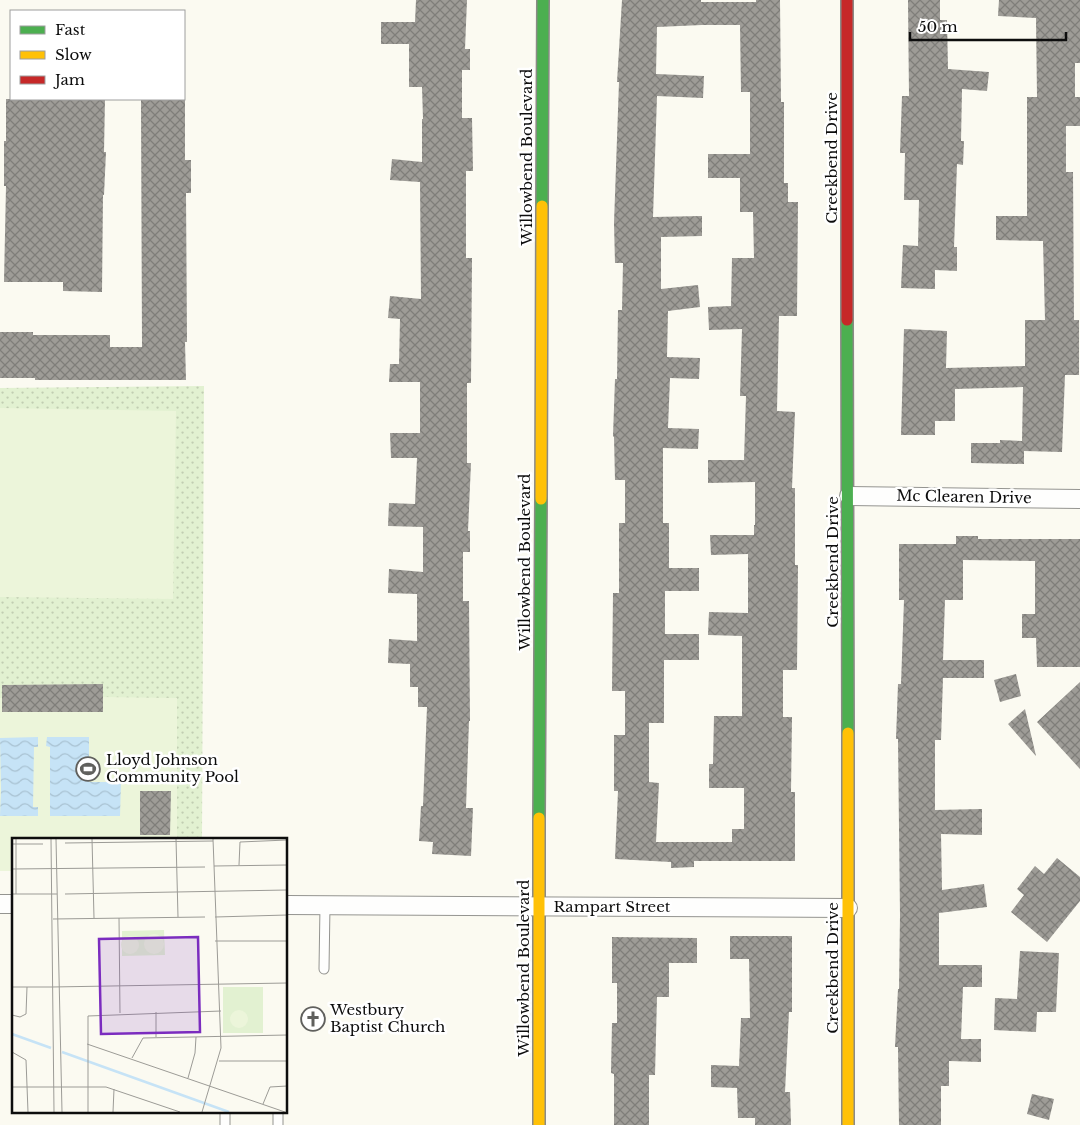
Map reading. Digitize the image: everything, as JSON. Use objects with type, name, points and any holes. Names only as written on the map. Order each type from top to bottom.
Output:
[{"type":"street","name":"Willowbend Boulevard","points":[[540,1125],[539,906],[543,0]]},
{"type":"street","name":"Creekbend Drive","points":[[847,0],[848,1125]]},
{"type":"street","name":"Mc Clearen Drive","points":[[848,496],[1080,499]]},
{"type":"street","name":"Rampart Street","points":[[288,905],[848,908]]},
{"type":"lane","points":[[324,968],[325,906]]},
{"type":"lane","points":[[225,1112],[225,1125]]},
{"type":"lane","points":[[278,1112],[278,1125]]},
{"type":"green space","points":[[204,386],[202,838],[12,838],[12,871],[0,871],[0,388]]},
{"type":"green space","points":[[0,408],[176,411],[173,599],[0,597]]},
{"type":"green space","name":"Lloyd Johnson Community Pool","points":[[103,684],[103,697],[177,698],[177,838],[12,838],[12,871],[0,871],[0,698],[2,698],[2,685]]},
{"type":"water","points":[[38,737],[38,747],[34,747],[33,807],[38,807],[38,816],[0,816],[0,738]]},
{"type":"water","points":[[47,737],[89,737],[89,782],[121,782],[120,816],[50,816],[50,747],[46,746]]},
{"type":"building","points":[[416,0],[467,0],[465,49],[470,49],[470,70],[462,70],[462,118],[472,118],[473,171],[466,171],[466,258],[472,258],[471,383],[467,383],[467,463],[471,463],[468,531],[470,531],[470,552],[463,552],[463,601],[469,601],[470,721],[466,808],[473,808],[471,856],[432,854],[433,842],[419,841],[421,806],[423,806],[427,707],[418,707],[418,687],[410,687],[410,664],[388,663],[389,639],[417,641],[417,594],[388,593],[389,569],[423,572],[423,527],[388,526],[389,503],[415,504],[417,458],[391,458],[390,433],[420,433],[420,382],[389,382],[390,364],[399,364],[400,319],[388,318],[390,296],[421,299],[420,182],[390,180],[392,159],[422,162],[423,119],[422,87],[409,87],[409,44],[381,44],[381,22],[415,22]]},
{"type":"building","points":[[622,0],[756,2],[756,0],[780,0],[781,102],[784,102],[784,183],[788,183],[788,202],[798,202],[797,316],[779,316],[777,411],[795,412],[792,488],[795,488],[795,565],[798,565],[797,670],[783,670],[783,717],[792,717],[791,792],[795,792],[795,861],[694,861],[694,867],[671,868],[671,862],[615,859],[618,791],[614,791],[614,735],[625,735],[625,691],[612,691],[613,593],[619,593],[619,523],[625,523],[625,480],[615,480],[613,436],[615,379],[617,379],[618,310],[622,310],[623,263],[615,263],[614,223],[619,82],[617,82]],"holes":[[[740,25],[741,92],[750,92],[750,154],[708,154],[708,178],[740,178],[740,212],[753,212],[754,258],[732,258],[731,306],[708,307],[709,330],[742,329],[740,396],[746,396],[744,460],[708,460],[708,483],[755,482],[755,525],[754,535],[710,535],[711,555],[748,554],[748,613],[709,612],[708,635],[742,636],[742,716],[714,716],[713,764],[709,764],[709,788],[744,788],[744,829],[732,829],[732,842],[656,842],[659,783],[649,782],[649,723],[664,723],[664,660],[699,660],[699,634],[665,634],[665,591],[699,591],[699,568],[669,568],[669,523],[663,523],[663,448],[698,449],[699,429],[668,428],[670,378],[699,379],[700,358],[667,357],[668,311],[700,307],[698,285],[661,289],[661,237],[702,236],[702,216],[653,217],[657,96],[703,98],[704,76],[656,74],[657,27]]]},
{"type":"building","points":[[908,0],[940,0],[940,20],[947,20],[948,69],[989,72],[987,91],[962,89],[961,141],[964,141],[963,165],[957,164],[954,247],[957,247],[957,271],[935,270],[935,289],[901,288],[903,245],[918,246],[919,200],[904,200],[905,153],[900,153],[902,96],[909,96]]},
{"type":"building","points":[[999,0],[1080,0],[1080,63],[1075,63],[1075,97],[1080,97],[1080,126],[1066,126],[1066,172],[1073,172],[1074,320],[1079,320],[1079,375],[1065,375],[1062,452],[1024,451],[1024,464],[971,463],[971,443],[1000,443],[1000,440],[1022,441],[1023,387],[955,389],[955,421],[935,421],[935,435],[901,435],[904,329],[947,331],[946,368],[1025,366],[1025,320],[1045,320],[1043,241],[996,240],[996,216],[1027,216],[1027,97],[1037,97],[1036,18],[998,16]]},
{"type":"building","points":[[6,99],[105,100],[104,152],[106,152],[103,195],[102,292],[63,291],[63,282],[4,282],[6,186],[4,186],[4,141],[6,141]]},
{"type":"building","points":[[141,100],[185,100],[185,160],[191,160],[191,193],[186,193],[186,380],[35,380],[35,378],[0,378],[0,332],[33,332],[33,335],[110,335],[110,347],[142,347]]},
{"type":"building","points":[[956,536],[978,536],[978,539],[1080,539],[1080,667],[1037,667],[1036,638],[1022,638],[1022,614],[1035,614],[1035,561],[963,560],[963,600],[945,600],[943,660],[984,660],[984,678],[943,678],[941,740],[935,740],[935,810],[982,809],[982,835],[941,834],[942,890],[984,884],[987,907],[939,913],[939,965],[982,965],[982,987],[963,987],[961,1039],[981,1039],[981,1062],[949,1061],[949,1086],[941,1086],[941,1125],[899,1125],[898,1047],[895,1047],[899,989],[900,915],[898,739],[896,739],[898,684],[901,684],[904,600],[899,600],[899,544],[956,544]]},
{"type":"building","points":[[1016,674],[1021,696],[1000,702],[994,680]]},
{"type":"building","points":[[1080,682],[1080,769],[1037,722]]},
{"type":"building","points":[[103,684],[103,712],[2,712],[2,685]]},
{"type":"building","points":[[1025,709],[1036,756],[1008,724]]},
{"type":"building","points":[[140,791],[171,791],[170,835],[140,835]]},
{"type":"building","points":[[1057,858],[1080,877],[1080,901],[1047,942],[1011,912],[1024,895],[1017,889],[1035,866],[1044,874]]},
{"type":"building","points":[[730,936],[792,936],[792,1012],[789,1012],[785,1092],[790,1092],[791,1125],[755,1125],[755,1118],[738,1118],[737,1088],[711,1087],[711,1065],[739,1066],[741,1018],[750,1018],[749,959],[730,959]]},
{"type":"building","points":[[612,937],[697,938],[697,963],[669,963],[669,997],[657,997],[655,1075],[649,1075],[649,1125],[614,1125],[614,1074],[611,1073],[612,1023],[617,1023],[617,983],[612,983]]},
{"type":"building","points":[[1020,951],[1059,953],[1056,1012],[1037,1012],[1036,1032],[994,1030],[995,998],[1017,999]]},
{"type":"building","points":[[1032,1094],[1054,1099],[1049,1120],[1027,1114]]},
{"type":"traffic: fast","points":[[542,206],[543,0]]},
{"type":"traffic: fast","points":[[847,320],[848,733]]},
{"type":"traffic: fast","points":[[539,818],[541,499]]},
{"type":"traffic: slow","points":[[541,499],[542,206]]},
{"type":"traffic: slow","points":[[848,733],[848,1125]]},
{"type":"traffic: slow","points":[[539,818],[539,1125]]},
{"type":"traffic: jam","points":[[847,0],[847,320]]},
{"type":"place","name":"Lloyd Johnson Community Pool","points":[[88,769]]},
{"type":"place","name":"Westbury Baptist Church","points":[[313,1019]]}]
